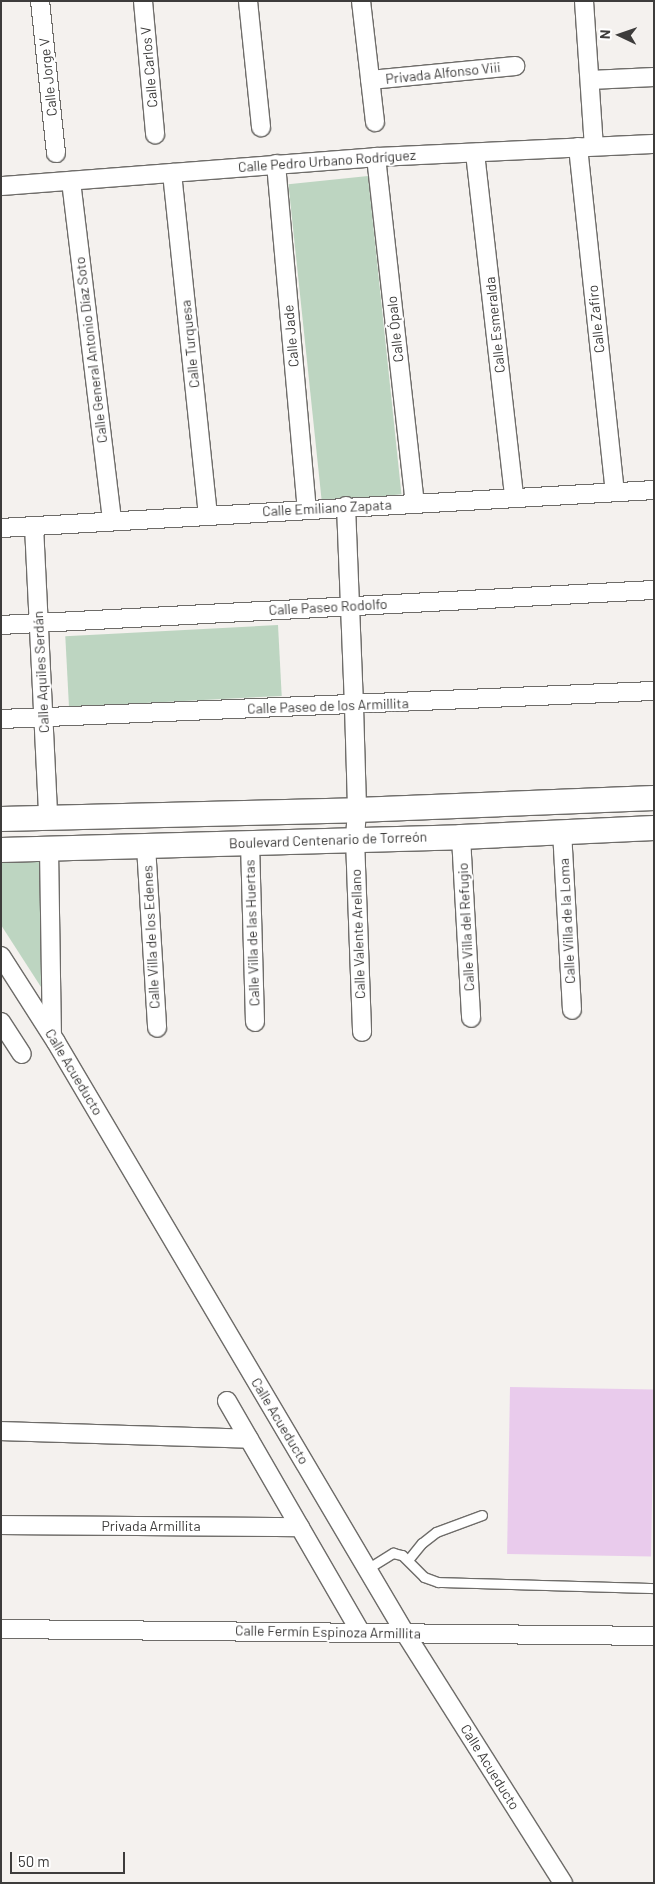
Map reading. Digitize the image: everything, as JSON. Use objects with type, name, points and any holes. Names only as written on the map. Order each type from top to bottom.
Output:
[{"type":"street","name":"Calle Jorge V","points":[[40,1],[56,153]]},
{"type":"street","name":"Calle Carlos V","points":[[143,1],[155,134]]},
{"type":"street","points":[[248,1],[261,127]]},
{"type":"street","points":[[361,1],[375,122]]},
{"type":"street","name":"Calle Zafiro","points":[[584,1],[590,80],[586,146],[615,492]]},
{"type":"street","name":"Privada Alfonso Viii","points":[[370,80],[515,66]]},
{"type":"street","points":[[590,80],[654,77]]},
{"type":"street","name":"Calle Pedro Urbano Rodríguez","points":[[1,186],[376,156],[654,144]]},
{"type":"street","name":"Calle Esmeralda","points":[[476,152],[514,497]]},
{"type":"street","name":"Calle Ópalo","points":[[376,156],[415,502]]},
{"type":"street","name":"Calle Jade","points":[[276,164],[307,508]]},
{"type":"street","name":"Calle Turquesa","points":[[172,173],[208,515]]},
{"type":"street","name":"Calle General Antonio Díaz Soto","points":[[71,181],[112,520]]},
{"type":"street","name":"Calle Emiliano Zapata","points":[[1,528],[307,508],[654,490]]},
{"type":"street","name":"Calle Valente Arellano","points":[[346,506],[351,606],[362,1032]]},
{"type":"street","name":"Calle Aquiles Serdán","points":[[34,526],[48,817]]},
{"type":"street","name":"Calle Paseo Rodolfo","points":[[1,625],[654,590]]},
{"type":"street","name":"Calle Paseo de los Armillita","points":[[1,719],[354,706],[654,691]]},
{"type":"street","name":"Boulevard Centenario de Torreón","points":[[1,850],[250,842],[356,825],[654,798]]},
{"type":"street","name":"Boulevard Centenario de Torreón","points":[[1,819],[48,817],[356,825],[461,837],[654,828]]},
{"type":"street","points":[[153,846],[165,834],[356,825]]},
{"type":"street","name":"Calle Villa de la Loma","points":[[562,831],[572,1010]]},
{"type":"street","name":"Calle Villa del Refugio","points":[[461,837],[471,1018]]},
{"type":"street","name":"Calle Villa de las Huertas","points":[[250,842],[255,1022]]},
{"type":"street","name":"Calle Villa de los Edenes","points":[[153,846],[157,1028]]},
{"type":"street","points":[[48,849],[52,1035]]},
{"type":"street","name":"Calle Acueducto","points":[[1,956],[52,1035],[404,1633],[563,1883]]},
{"type":"street","points":[[1,1022],[22,1054]]},
{"type":"street","points":[[227,1401],[360,1631]]},
{"type":"street","points":[[1,1431],[249,1439]]},
{"type":"street","name":"Privada Armillita","points":[[1,1525],[300,1527]]},
{"type":"street","name":"Calle Fermín Espinoza Armillita","points":[[1,1629],[360,1631],[654,1636]]},
{"type":"lane","points":[[408,1560],[422,1543],[436,1532],[482,1516]]},
{"type":"lane","points":[[367,1568],[393,1553],[402,1555],[424,1577],[438,1582],[654,1588]]},
{"type":"green space","points":[[368,176],[401,494],[322,503],[288,184]]},
{"type":"green space","points":[[278,625],[282,696],[69,707],[65,636]]},
{"type":"green space","points":[[43,861],[46,982],[41,987],[1,925],[1,863]]},
{"type":"building","points":[[510,1387],[654,1390],[651,1556],[507,1554]]}]
